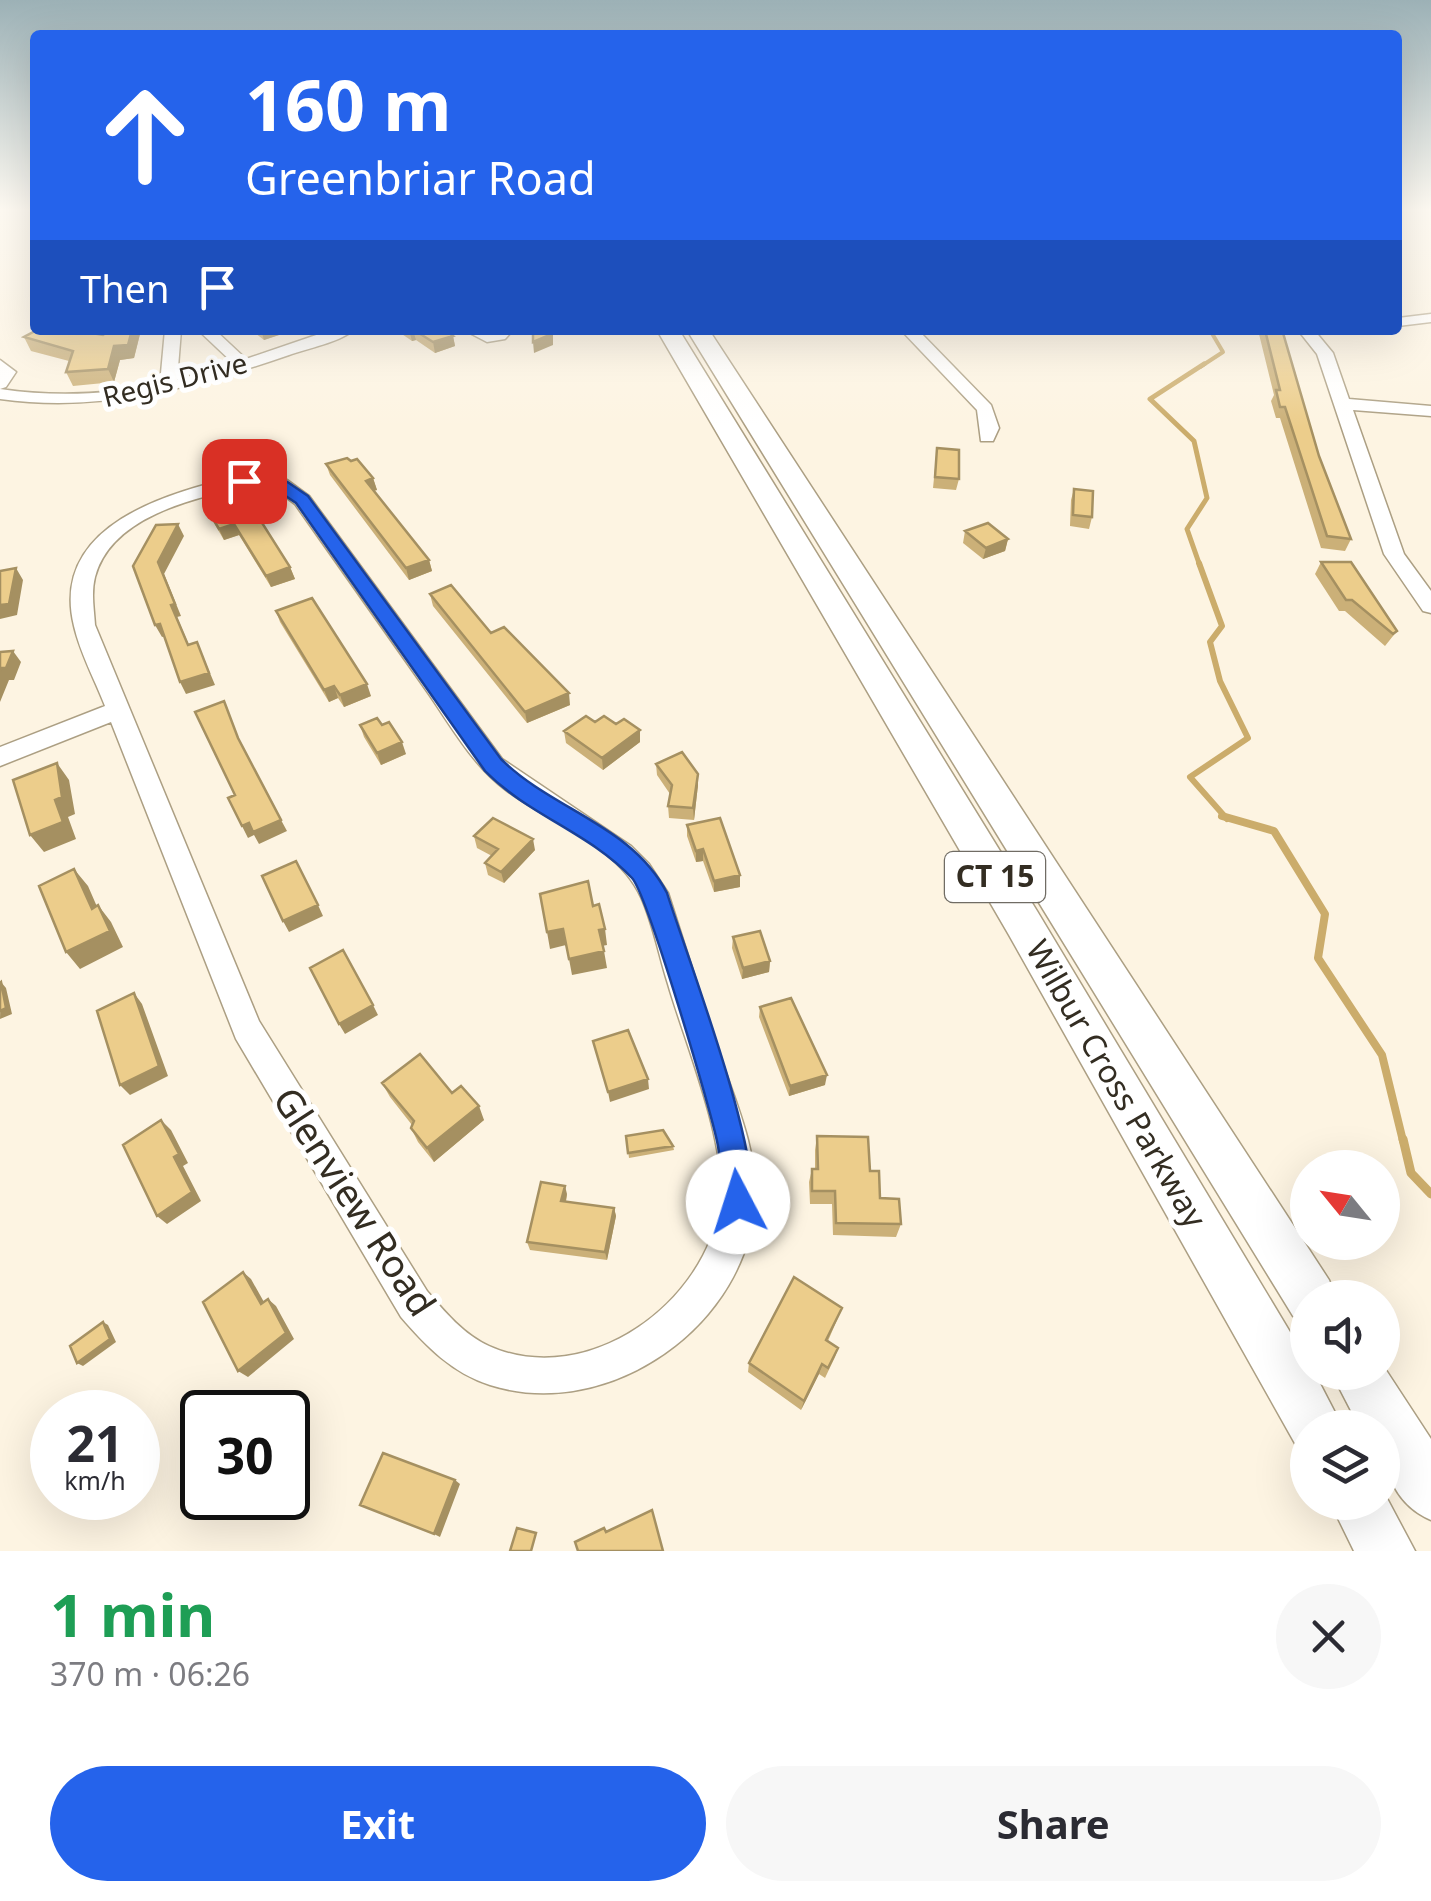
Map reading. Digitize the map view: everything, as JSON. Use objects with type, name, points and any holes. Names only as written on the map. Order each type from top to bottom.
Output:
[{"type":"highway","name":"Wilbur Cross Parkway","points":[[671,335],[1033,940],[1306,1410]]},
{"type":"highway","name":"Wilbur Cross Parkway","points":[[701,335],[1300,1280]]},
{"type":"highway","points":[[1369,1390],[1431,1491]]},
{"type":"highway","points":[[1368,1520],[1386,1551]]},
{"type":"street","points":[[1402,322],[1431,318]]},
{"type":"street","points":[[168,386],[173,335]]},
{"type":"street","points":[[211,335],[243,364]]},
{"type":"street","name":"Regis Drive","points":[[0,394],[36,402],[80,403],[168,386],[331,335]]},
{"type":"street","points":[[914,335],[985,409],[988,437]]},
{"type":"street","points":[[1310,335],[1325,353],[1394,554],[1431,606]]},
{"type":"street","points":[[0,365],[8,372],[0,384]]},
{"type":"street","points":[[1344,404],[1431,411]]},
{"type":"street","name":"Glenview Road","points":[[263,481],[280,484],[302,500],[493,765],[531,798],[610,843],[644,874],[654,893],[733,1146],[738,1202],[724,1257],[692,1306],[650,1343],[599,1368],[540,1376],[491,1367],[447,1343],[414,1304],[247,1029],[116,711],[84,625],[82,592],[92,557],[106,539],[142,513],[221,485],[263,481]]},
{"type":"street","points":[[0,757],[116,711]]},
{"type":"building","points":[[30,334],[131,335],[128,345],[114,346],[108,369],[66,372],[73,351],[24,337]]},
{"type":"building","points":[[422,335],[453,336],[433,342]]},
{"type":"building","points":[[1266,335],[1284,335],[1319,456],[1351,539],[1327,536],[1285,407],[1280,407],[1276,390],[1280,390]]},
{"type":"building","points":[[937,448],[959,450],[959,479],[935,477]]},
{"type":"building","points":[[357,459],[373,478],[366,481],[429,560],[406,568],[326,464]]},
{"type":"building","points":[[1074,489],[1093,491],[1092,517],[1073,515]]},
{"type":"building","points":[[247,499],[290,567],[266,576],[234,524],[219,529],[209,512]]},
{"type":"building","points":[[988,523],[1008,539],[986,548],[965,531]]},
{"type":"building","points":[[178,524],[158,562],[188,645],[197,642],[209,673],[180,682],[160,624],[155,625],[133,566],[156,525]]},
{"type":"building","points":[[1321,562],[1351,562],[1397,631],[1393,634],[1352,600],[1346,600]]},
{"type":"building","points":[[16,568],[9,604],[0,605],[0,571]]},
{"type":"building","points":[[451,585],[491,633],[504,627],[569,693],[525,712],[430,594]]},
{"type":"building","points":[[312,598],[367,684],[340,695],[334,686],[324,690],[276,611]]},
{"type":"building","points":[[13,651],[6,668],[0,671],[0,652]]},
{"type":"building","points":[[224,701],[238,738],[281,820],[253,832],[249,823],[242,826],[228,798],[235,795],[195,712]]},
{"type":"building","points":[[586,716],[595,722],[604,716],[616,724],[624,719],[640,730],[602,758],[564,731]]},
{"type":"building","points":[[377,718],[382,725],[389,722],[402,742],[377,753],[360,725]]},
{"type":"building","points":[[682,752],[698,774],[693,808],[668,806],[672,785],[656,764]]},
{"type":"building","points":[[57,763],[62,797],[55,800],[63,822],[30,835],[13,780]]},
{"type":"building","points":[[493,818],[533,839],[501,872],[485,863],[498,849],[474,836]]},
{"type":"building","points":[[720,818],[740,875],[714,881],[703,849],[696,851],[687,825]]},
{"type":"building","points":[[296,861],[318,905],[283,921],[262,876]]},
{"type":"building","points":[[74,869],[92,909],[98,905],[110,931],[66,952],[39,886]]},
{"type":"building","points":[[588,881],[593,906],[599,904],[605,929],[599,930],[604,951],[569,959],[563,929],[547,932],[540,894]]},
{"type":"building","points":[[760,931],[770,961],[743,968],[733,937]]},
{"type":"building","points":[[343,950],[373,1005],[339,1024],[310,968]]},
{"type":"building","points":[[0,983],[6,1008],[0,1011]]},
{"type":"building","points":[[134,993],[159,1066],[120,1085],[97,1011]]},
{"type":"building","points":[[791,998],[827,1075],[790,1086],[760,1007]]},
{"type":"building","points":[[628,1030],[648,1079],[608,1092],[593,1041]]},
{"type":"building","points":[[420,1054],[452,1093],[461,1086],[479,1106],[427,1148],[411,1128],[414,1121],[382,1083]]},
{"type":"building","points":[[161,1120],[179,1154],[174,1157],[192,1192],[157,1216],[123,1145]]},
{"type":"building","points":[[663,1130],[673,1146],[628,1153],[626,1136]]},
{"type":"building","points":[[817,1136],[868,1137],[870,1171],[879,1171],[880,1198],[899,1199],[901,1224],[836,1223],[835,1191],[812,1191],[812,1169],[818,1169]]},
{"type":"building","points":[[541,1182],[565,1186],[561,1201],[614,1208],[605,1252],[527,1242]]},
{"type":"building","points":[[243,1272],[261,1304],[268,1299],[286,1333],[238,1371],[203,1302]]},
{"type":"building","points":[[794,1277],[842,1308],[826,1340],[838,1348],[828,1368],[822,1364],[804,1401],[749,1363]]},
{"type":"building","points":[[103,1322],[110,1339],[77,1363],[70,1346]]},
{"type":"building","points":[[383,1453],[455,1480],[434,1534],[360,1505]]},
{"type":"building","points":[[652,1510],[663,1551],[578,1551],[575,1542]]},
{"type":"building","points":[[517,1528],[536,1533],[531,1551],[510,1551]]},
{"type":"waterway","points":[[1200,367],[1223,352],[1213,335]]},
{"type":"waterway","points":[[1200,566],[1187,529],[1207,498],[1194,441],[1150,399],[1204,364]]},
{"type":"waterway","points":[[1199,563],[1222,626],[1210,642],[1220,681],[1248,738],[1190,777],[1225,817]]},
{"type":"waterway","points":[[1225,817],[1274,831],[1325,914],[1318,958],[1382,1055],[1403,1141]]},
{"type":"waterway","points":[[1403,1139],[1411,1173],[1431,1194]]},
{"type":"route","points":[[244,481],[280,484],[302,500],[493,765],[511,783],[610,843],[644,874],[654,893],[733,1146],[738,1202]]}]
